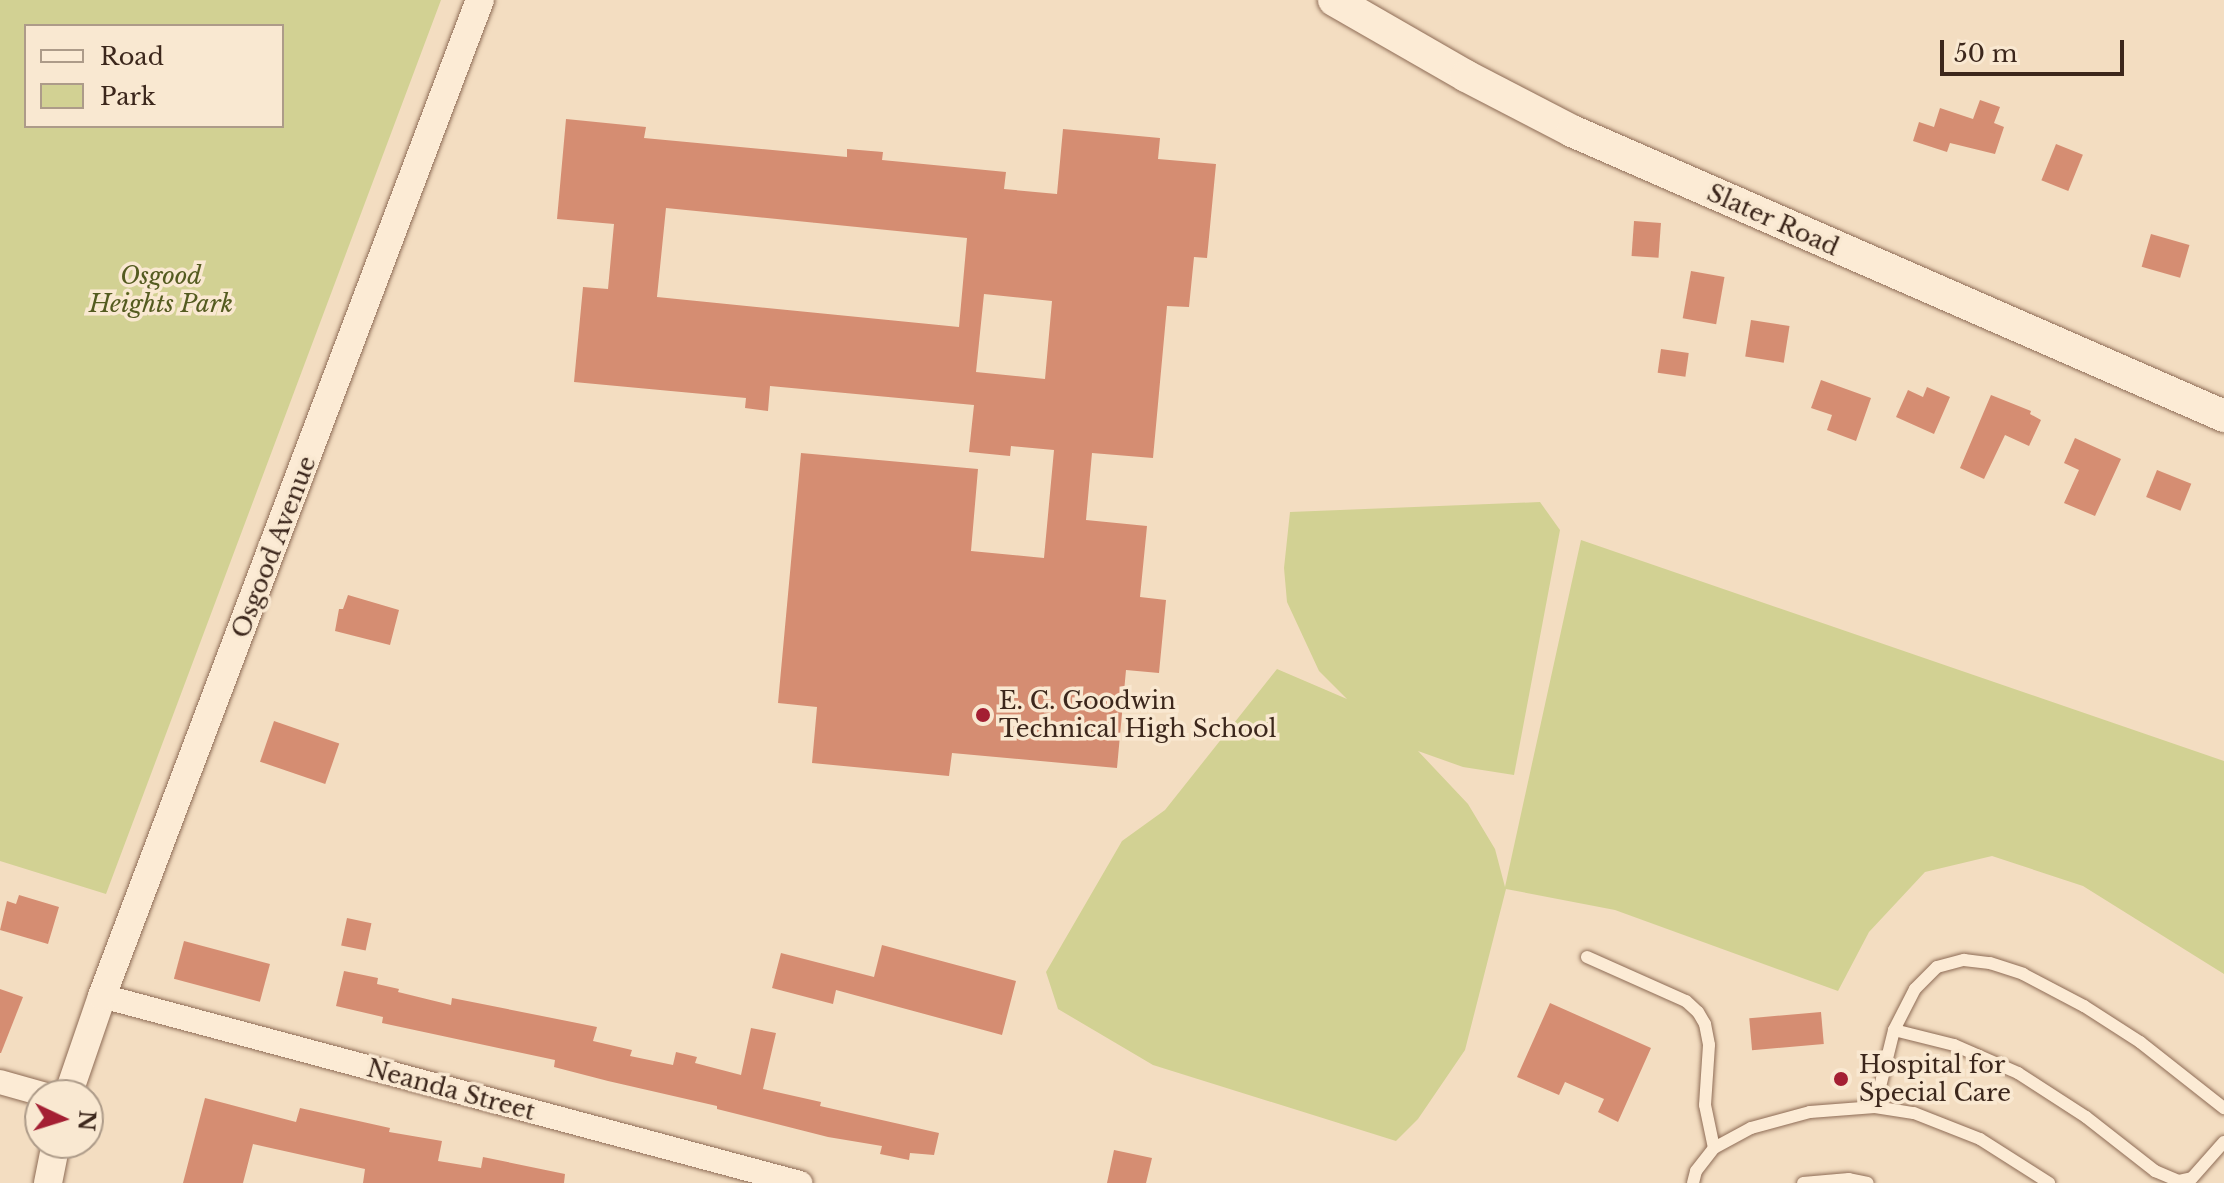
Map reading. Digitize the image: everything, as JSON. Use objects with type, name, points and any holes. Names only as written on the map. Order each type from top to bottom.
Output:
[{"type":"main road","name":"Slater Road","points":[[1334,0],[1466,76],[1572,131],[2224,416]]},
{"type":"street","name":"Osgood Avenue","points":[[73,1079],[102,996],[480,0]]},
{"type":"street","name":"Neanda Street","points":[[102,996],[800,1183]]},
{"type":"street","points":[[0,1082],[24,1089]]},
{"type":"street","points":[[48,1183],[53,1159]]},
{"type":"lane","points":[[1587,957],[1686,1001],[1698,1012],[1705,1024],[1709,1045],[1705,1105],[1714,1148]]},
{"type":"lane","points":[[1875,1107],[1894,1030],[1915,989],[1937,967],[1964,960],[1990,963],[2023,974],[2084,1006],[2140,1042],[2224,1108]]},
{"type":"lane","points":[[1894,1030],[1954,1045],[2018,1073],[2086,1117],[2155,1171],[2178,1181],[2192,1178],[2224,1142]]},
{"type":"lane","points":[[1693,1183],[1696,1171],[1714,1148],[1751,1128],[1810,1112],[1875,1107],[1914,1113],[1980,1139],[2049,1183]]},
{"type":"lane","points":[[1803,1183],[1849,1179],[1868,1183]]},
{"type":"green space","name":"Osgood Heights Park","points":[[0,0],[441,0],[106,894],[0,861]]},
{"type":"green space","points":[[1540,502],[1560,530],[1514,775],[1463,767],[1418,751],[1468,804],[1495,849],[1505,887],[1581,540],[2224,761],[2224,974],[2083,886],[1992,856],[1925,872],[1869,932],[1838,991],[1615,910],[1506,889],[1465,1050],[1418,1119],[1396,1141],[1153,1065],[1058,1009],[1046,972],[1122,841],[1165,810],[1277,669],[1347,699],[1319,671],[1287,602],[1284,568],[1290,512]]},
{"type":"building","points":[[1980,100],[2000,107],[1994,123],[2004,127],[1995,154],[1950,143],[1947,152],[1913,141],[1919,122],[1934,127],[1940,108],[1973,119]]},
{"type":"building","points":[[566,119],[646,127],[644,138],[847,157],[847,149],[883,152],[882,160],[1006,172],[1004,189],[1057,194],[1063,129],[1160,138],[1158,159],[1216,164],[1207,258],[1194,257],[1189,307],[1167,306],[1153,458],[1092,453],[1086,520],[1147,526],[1140,597],[1166,600],[1159,673],[1126,670],[1117,768],[952,753],[949,776],[812,763],[817,707],[778,703],[801,453],[978,469],[971,551],[1044,558],[1054,450],[1011,446],[1010,456],[969,452],[974,405],[770,386],[768,411],[745,408],[746,398],[574,382],[583,287],[608,289],[614,224],[557,219]],"holes":[[[666,208],[967,238],[959,327],[657,297]],[[984,294],[1052,301],[1045,379],[976,372]]]},
{"type":"building","points":[[2056,144],[2083,155],[2068,191],[2041,180]]},
{"type":"building","points":[[1634,221],[1661,223],[1658,258],[1632,256]]},
{"type":"building","points":[[2151,234],[2189,245],[2180,278],[2142,267]]},
{"type":"building","points":[[1691,271],[1724,277],[1716,324],[1683,318]]},
{"type":"building","points":[[1751,320],[1790,326],[1784,363],[1745,357]]},
{"type":"building","points":[[1661,349],[1689,353],[1685,377],[1658,373]]},
{"type":"building","points":[[1821,380],[1871,398],[1856,441],[1827,430],[1832,415],[1811,408]]},
{"type":"building","points":[[1927,387],[1950,397],[1934,434],[1896,417],[1908,390],[1923,397]]},
{"type":"building","points":[[1991,395],[2031,411],[2030,414],[2041,420],[2029,446],[2005,435],[1984,479],[1960,468]]},
{"type":"building","points":[[2075,438],[2121,459],[2095,516],[2064,503],[2079,470],[2064,463]]},
{"type":"building","points":[[2157,470],[2191,484],[2180,511],[2146,497]]},
{"type":"building","points":[[348,595],[399,610],[390,645],[335,631],[339,609],[343,609]]},
{"type":"building","points":[[274,721],[339,743],[325,784],[260,762]]},
{"type":"building","points":[[19,895],[59,907],[48,944],[0,930],[7,901],[16,904]]},
{"type":"building","points":[[347,918],[371,923],[366,951],[341,945]]},
{"type":"building","points":[[184,941],[270,964],[260,1002],[174,979]]},
{"type":"building","points":[[882,945],[1016,981],[1002,1035],[836,990],[833,1004],[772,988],[781,953],[874,977]]},
{"type":"building","points":[[344,971],[378,978],[377,984],[399,989],[398,992],[451,1005],[452,998],[597,1027],[593,1041],[632,1050],[630,1056],[673,1065],[676,1052],[697,1057],[695,1063],[741,1075],[751,1028],[776,1033],[763,1089],[821,1102],[820,1106],[939,1133],[934,1155],[910,1153],[909,1160],[880,1154],[882,1146],[828,1137],[717,1109],[717,1106],[554,1067],[555,1060],[382,1023],[383,1017],[336,1006]]},
{"type":"building","points":[[0,989],[23,997],[1,1053],[0,1053]]},
{"type":"building","points":[[1550,1003],[1651,1048],[1618,1122],[1598,1112],[1604,1099],[1565,1082],[1559,1095],[1517,1077]]},
{"type":"building","points":[[1821,1012],[1824,1044],[1752,1050],[1749,1018]]},
{"type":"building","points":[[205,1098],[296,1122],[300,1108],[390,1128],[389,1132],[442,1141],[438,1161],[481,1168],[483,1157],[565,1174],[564,1183],[363,1183],[365,1169],[253,1144],[243,1183],[183,1183]]},
{"type":"building","points":[[1114,1150],[1152,1158],[1146,1183],[1107,1183]]},
{"type":"place","name":"E. C. Goodwin Technical High School","points":[[983,715]]},
{"type":"place","name":"Hospital for Special Care","points":[[1841,1079]]}]
